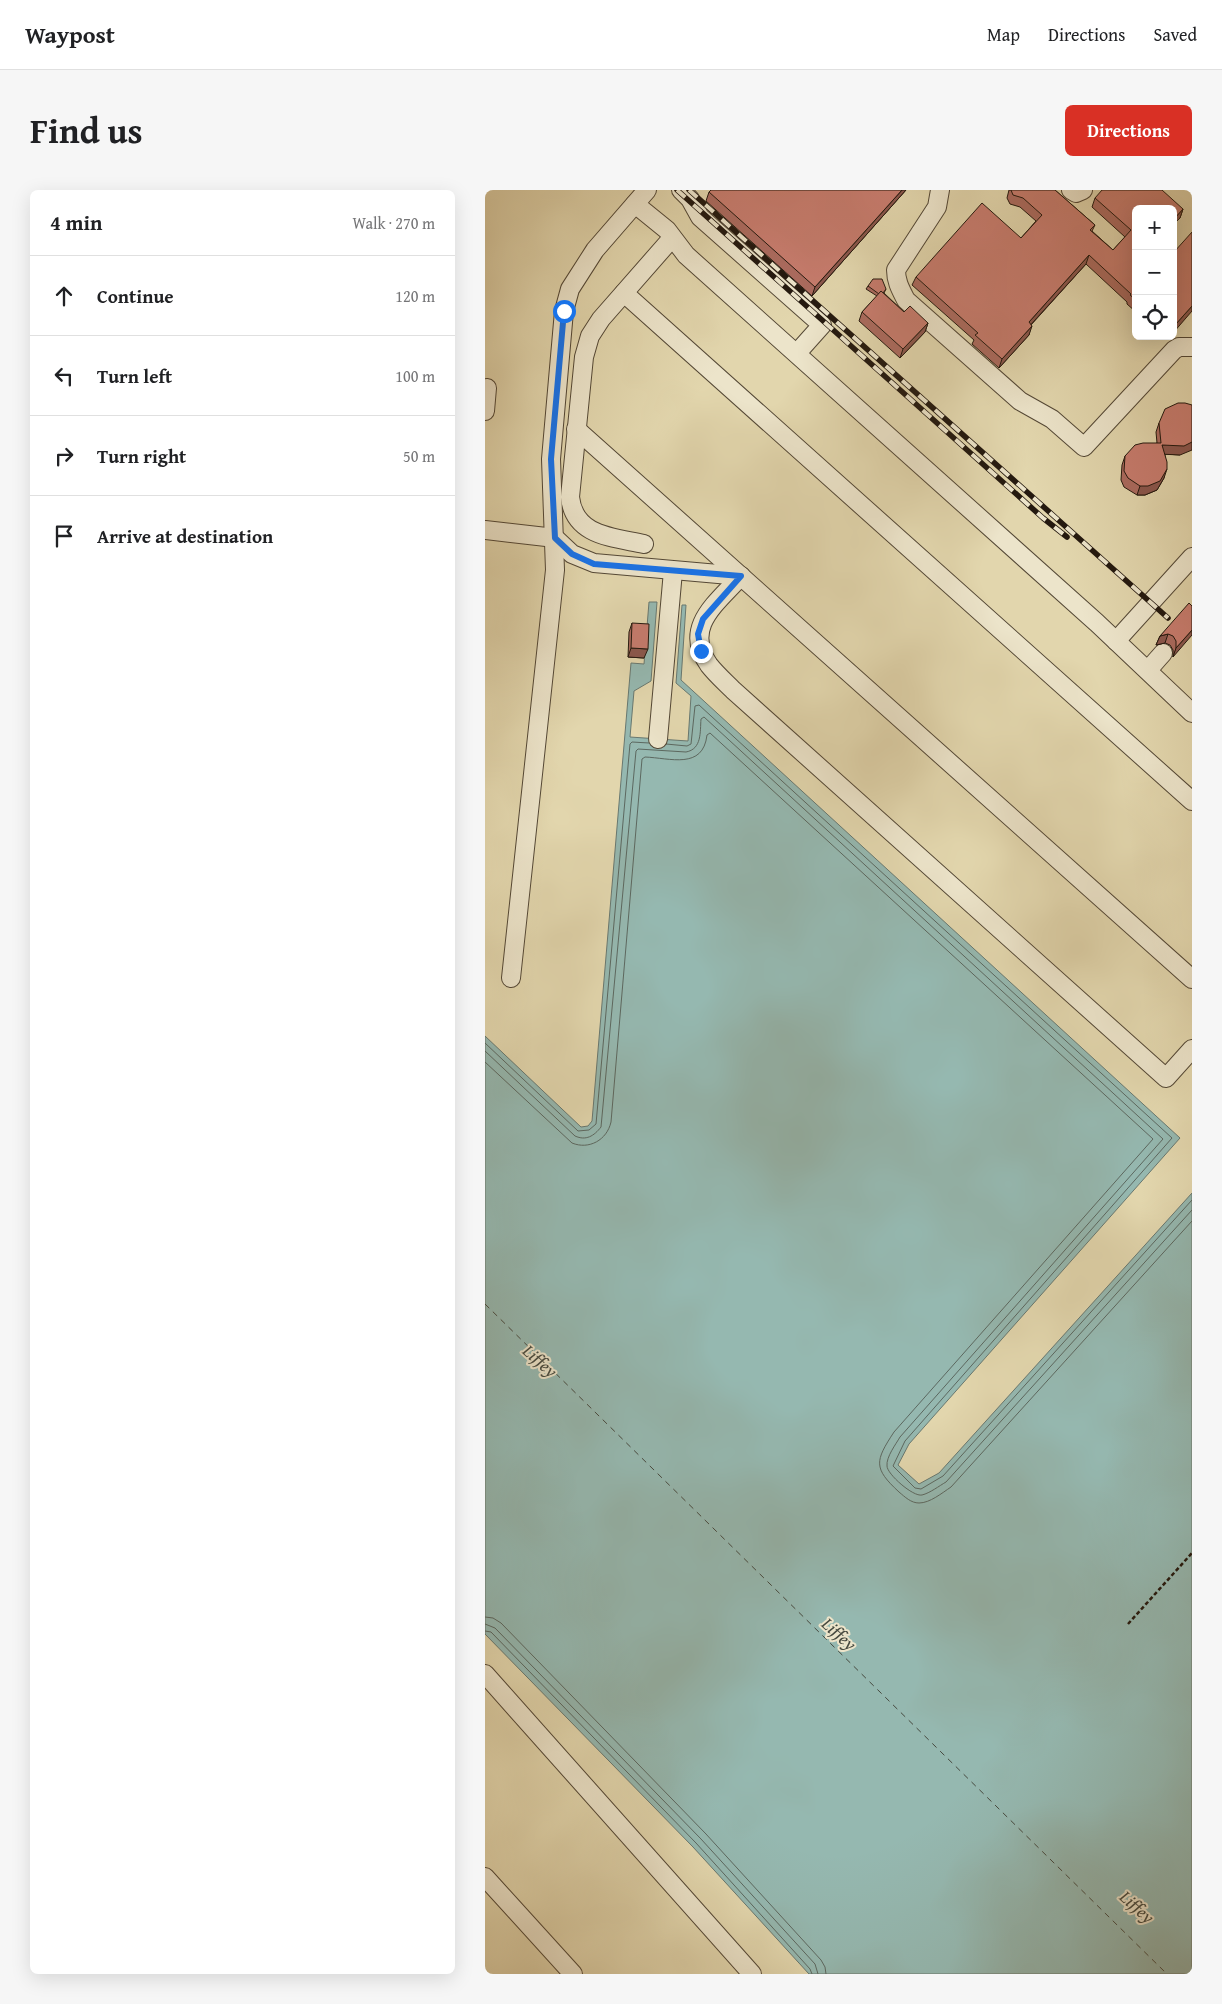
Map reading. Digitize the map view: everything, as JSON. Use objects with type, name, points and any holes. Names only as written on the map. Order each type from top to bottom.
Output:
[{"type":"lane","points":[[511,978],[555,570],[551,459],[564,311],[570,289],[595,250],[647,190]]},
{"type":"lane","points":[[681,190],[690,199],[700,217],[821,325],[797,353]]},
{"type":"lane","points":[[940,190],[937,206],[896,270],[896,278],[906,300],[1020,402],[1052,419],[1084,447],[1174,350],[1179,347],[1192,347]]},
{"type":"lane","points":[[1071,190],[1075,193],[1083,190]]},
{"type":"lane","points":[[635,204],[667,230],[686,255],[1116,641],[1192,713]]},
{"type":"lane","points":[[644,544],[603,535],[591,530],[573,515],[569,497],[584,357],[590,336],[601,318],[672,238]]},
{"type":"lane","points":[[624,293],[1192,801]]},
{"type":"lane","points":[[485,411],[487,388]]},
{"type":"lane","points":[[577,429],[1192,979]]},
{"type":"lane","points":[[485,530],[555,538],[572,554],[594,564],[741,576]]},
{"type":"lane","points":[[1116,641],[1192,557]]},
{"type":"lane","points":[[658,739],[673,571]]},
{"type":"lane","points":[[741,576],[703,619],[698,634],[701,651],[710,665],[727,684],[1167,1078],[1192,1049]]},
{"type":"lane","points":[[1148,670],[1163,652]]},
{"type":"lane","points":[[485,1674],[752,1974]]},
{"type":"lane","points":[[485,1877],[573,1974]]},
{"type":"path","points":[[1128,1624],[1192,1553]]},
{"type":"water","name":"Liffey","points":[[649,602],[657,602],[651,681],[634,691],[630,737],[688,741],[691,696],[676,683],[682,605],[686,605],[681,680],[1180,1138],[909,1444],[898,1465],[919,1484],[939,1473],[1192,1193],[1192,1974],[809,1974],[693,1847],[485,1634],[485,1036],[581,1127],[588,1126],[592,1121],[631,663],[644,664]]},
{"type":"building","points":[[711,190],[902,190],[815,287],[709,192]]},
{"type":"building","points":[[1011,190],[1055,190],[1095,225],[1090,230],[1113,250],[1131,230],[1095,198],[1102,190],[1162,190],[1183,209],[1177,216],[1177,205],[1132,205],[1132,297],[1089,255],[1029,322],[1032,326],[1002,359],[975,335],[978,333],[916,277],[982,203],[1021,238],[1042,215],[1023,198],[1013,195]]},
{"type":"building","points":[[1192,232],[1192,306],[1177,323],[1177,250]]},
{"type":"building","points":[[873,279],[882,279],[886,289],[883,293],[881,291],[879,294],[868,286]]},
{"type":"building","points":[[881,291],[904,312],[910,306],[928,323],[903,349],[862,312]]},
{"type":"building","points":[[1178,403],[1192,405],[1192,442],[1184,446],[1162,445],[1167,469],[1160,481],[1148,486],[1140,486],[1128,478],[1124,471],[1125,456],[1135,445],[1161,443],[1159,423],[1165,409]]},
{"type":"building","points":[[1189,603],[1192,606],[1192,630],[1176,648],[1176,641],[1173,636],[1168,634],[1160,636]]},
{"type":"building","points":[[632,623],[649,624],[648,649],[631,648]]},
{"type":"ferry route","points":[[485,1304],[1167,1974]]},
{"type":"railway","points":[[677,190],[1043,518],[1067,537]]},
{"type":"railway","points":[[689,190],[1168,618]]},
{"type":"route","points":[[564,311],[551,459],[552,512],[555,538],[572,554],[594,564],[741,576],[703,619],[698,634],[701,651]]}]
